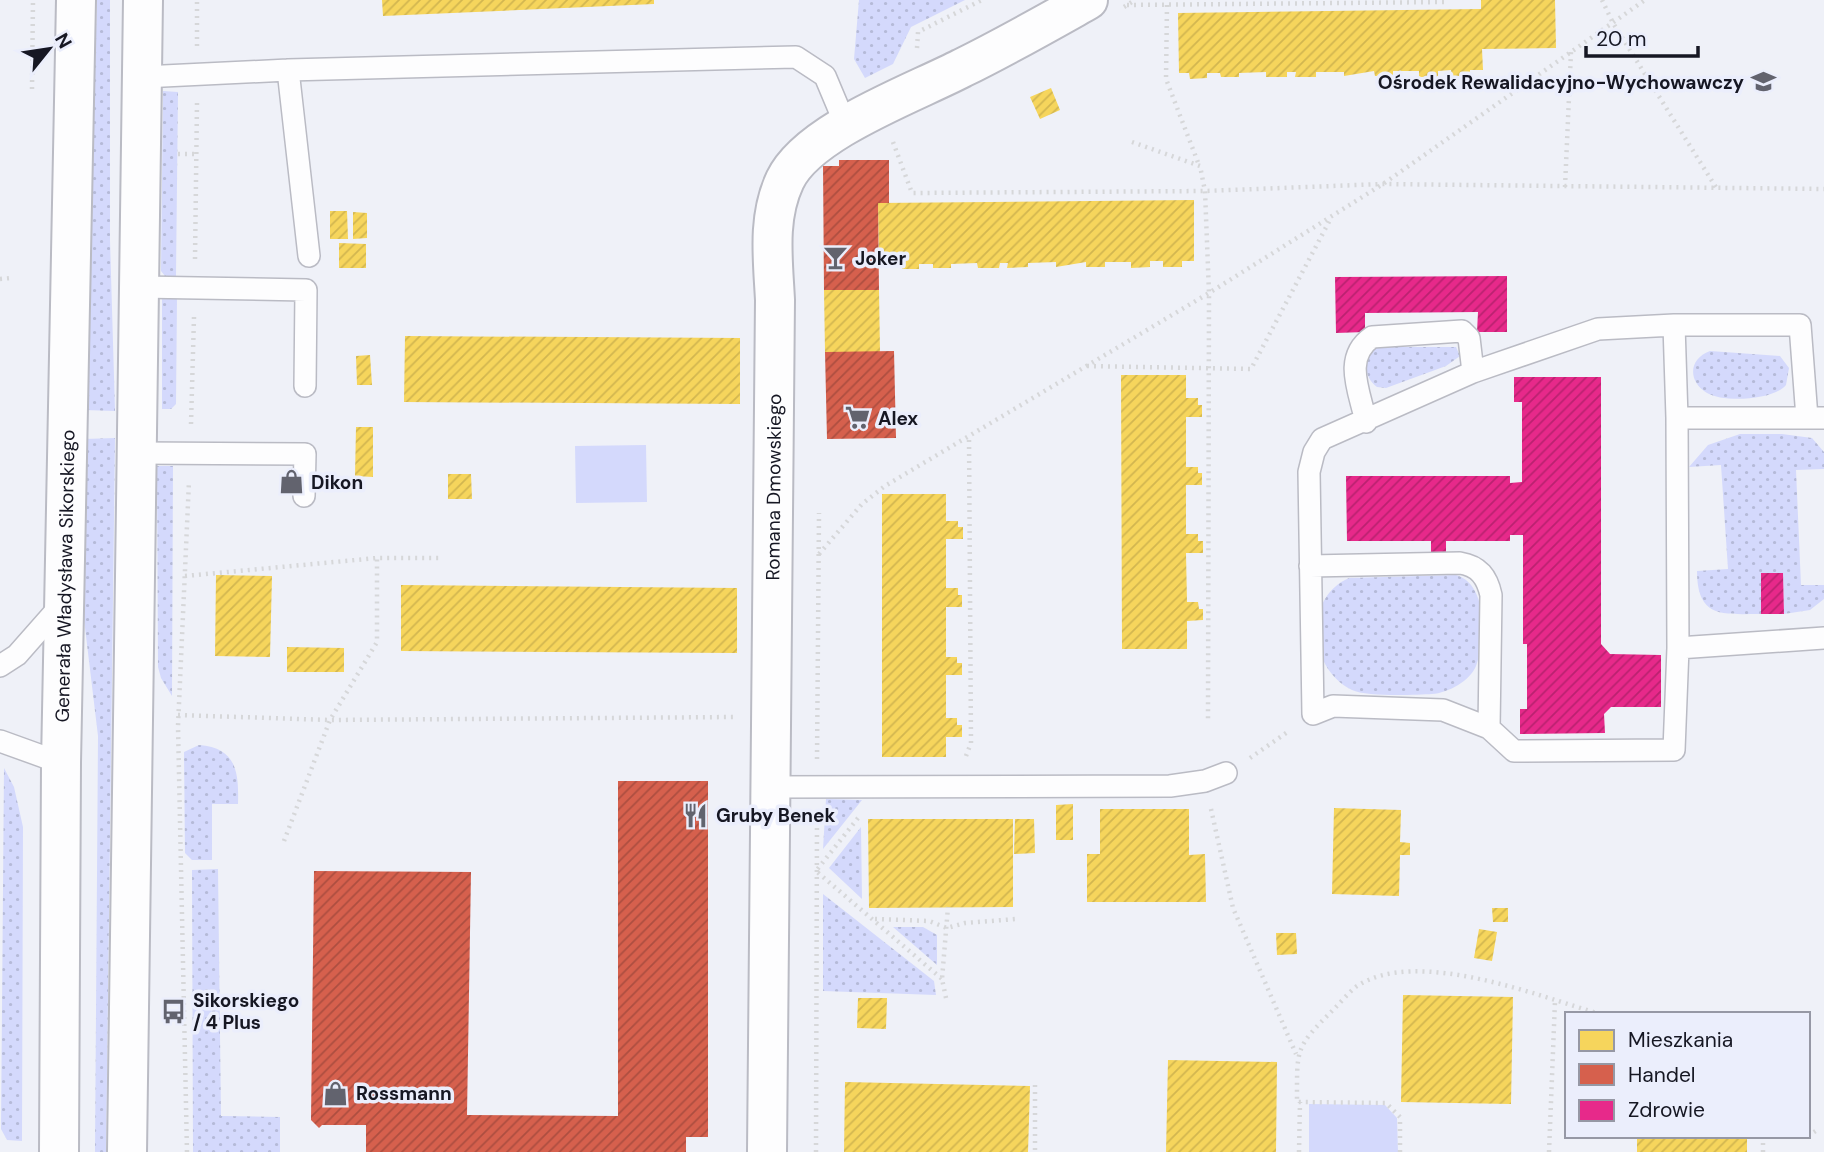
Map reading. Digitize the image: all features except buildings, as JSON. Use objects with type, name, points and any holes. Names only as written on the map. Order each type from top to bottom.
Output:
[{"type":"main road","name":"Generała Władysława Sikorskiego","points":[[59,1152],[61,763],[76,0]]},
{"type":"main road","points":[[127,1152],[144,0]]},
{"type":"main road","name":"Romana Dmowskiego","points":[[767,1152],[775,300],[772,229],[785,180],[796,162],[846,126],[983,58],[1102,6]]},
{"type":"lane","points":[[143,77],[288,70],[796,57],[825,76],[846,126]]},
{"type":"lane","points":[[288,70],[309,256]]},
{"type":"lane","points":[[140,287],[306,290],[304,386]]},
{"type":"lane","points":[[1674,325],[1678,648],[1674,750],[1514,751],[1489,728],[1443,710],[1333,706],[1313,714],[1309,472],[1314,452],[1322,439],[1366,422],[1473,372],[1598,330],[1674,325],[1800,325],[1816,418],[1677,418]]},
{"type":"lane","points":[[1366,422],[1354,362],[1361,344],[1372,337],[1462,331],[1469,338],[1473,372]]},
{"type":"lane","points":[[138,453],[304,454],[304,496]]},
{"type":"lane","points":[[1310,566],[1460,564],[1471,565],[1480,571],[1488,580],[1491,595],[1489,728]]},
{"type":"lane","points":[[0,666],[17,655],[64,602]]},
{"type":"lane","points":[[1678,648],[1824,638]]},
{"type":"lane","points":[[0,741],[61,763]]},
{"type":"lane","points":[[771,786],[1170,786],[1205,781],[1226,773]]},
{"type":"path","points":[[32,92],[33,0]]},
{"type":"path","points":[[187,1152],[178,715],[191,453],[197,0]]},
{"type":"path","points":[[1126,5],[1135,0]]},
{"type":"path","points":[[1602,0],[1613,23],[1717,190]]},
{"type":"path","points":[[819,554],[862,503],[1209,293],[1383,184],[1645,0]]},
{"type":"path","points":[[1102,6],[1447,2]]},
{"type":"path","points":[[1167,5],[1166,79],[1200,166],[1205,191],[1209,293],[1208,719]]},
{"type":"path","points":[[1564,187],[1571,52]]},
{"type":"path","points":[[893,141],[912,193],[1205,191],[1383,184],[1717,190],[1824,189]]},
{"type":"path","points":[[1132,142],[1200,166]]},
{"type":"path","points":[[1087,366],[1251,369],[1332,216]]},
{"type":"path","points":[[0,278],[11,278]]},
{"type":"path","points":[[956,763],[964,758],[971,743],[969,436]]},
{"type":"path","points":[[816,1152],[819,513]]},
{"type":"path","points":[[185,576],[377,558],[439,558]]},
{"type":"path","points":[[284,841],[330,720],[377,642],[377,558]]},
{"type":"path","points":[[1245,762],[1313,714]]},
{"type":"path","points":[[178,715],[330,720],[771,717]]},
{"type":"path","points":[[1205,781],[1233,908],[1297,1055],[1297,1102],[1386,1102],[1400,1117],[1400,1152]]},
{"type":"path","points":[[816,871],[861,814]]},
{"type":"path","points":[[816,871],[942,979]]},
{"type":"path","points":[[946,998],[942,979],[948,907]]},
{"type":"path","points":[[875,919],[929,921],[947,928],[965,922],[1016,919]]},
{"type":"path","points":[[1297,1055],[1307,1035],[1358,986],[1396,973],[1443,974],[1525,989],[1594,1012]]},
{"type":"path","points":[[1549,1152],[1555,1001]]},
{"type":"path","points":[[1035,1085],[1035,1152]]},
{"type":"path","points":[[1299,1152],[1300,1102]]},
{"type":"path","points":[[1810,1135],[1817,1130]]},
{"type":"shaded area","points":[[97,0],[110,0],[110,240],[115,411],[84,410]]},
{"type":"shaded area","points":[[859,0],[965,0],[911,27],[893,64],[865,78],[854,59]]},
{"type":"shaded area","points":[[163,91],[178,92],[176,276],[165,276],[161,271]]},
{"type":"shaded area","points":[[177,298],[176,404],[171,409],[162,409],[162,299]]},
{"type":"shaded area","points":[[1377,347],[1456,347],[1460,356],[1446,366],[1386,388],[1377,387],[1367,373],[1367,362]]},
{"type":"shaded area","points":[[1710,351],[1780,356],[1789,368],[1786,385],[1760,397],[1736,399],[1707,393],[1696,383],[1693,371],[1698,359]]},
{"type":"shaded area","points":[[1740,434],[1782,434],[1812,438],[1824,452],[1824,469],[1796,470],[1801,585],[1824,585],[1824,599],[1810,610],[1784,614],[1783,573],[1761,573],[1761,614],[1724,613],[1707,606],[1702,598],[1697,571],[1728,569],[1721,465],[1689,467],[1708,445]]},
{"type":"shaded area","points":[[115,438],[106,1152],[95,1152],[98,736],[83,611],[84,439]]},
{"type":"shaded area","points":[[646,445],[647,502],[576,503],[575,446]]},
{"type":"shaded area","points":[[157,466],[173,466],[172,696],[158,667]]},
{"type":"shaded area","points":[[1456,575],[1466,580],[1474,589],[1482,614],[1479,655],[1476,666],[1464,681],[1438,693],[1391,695],[1359,692],[1337,680],[1326,666],[1317,634],[1318,617],[1324,601],[1334,588],[1349,578]]},
{"type":"shaded area","points":[[199,745],[211,747],[228,756],[238,781],[238,804],[212,804],[212,860],[192,860],[185,853],[184,752]]},
{"type":"shaded area","points":[[4,768],[14,787],[23,827],[22,1141],[7,1140],[1,1129]]},
{"type":"shaded area","points":[[826,799],[862,800],[823,849]]},
{"type":"shaded area","points":[[861,827],[862,899],[829,868]]},
{"type":"shaded area","points":[[218,869],[221,1116],[280,1117],[280,1152],[193,1152],[192,870]]},
{"type":"shaded area","points":[[823,894],[934,981],[936,995],[823,991]]},
{"type":"shaded area","points":[[893,927],[923,927],[937,935],[937,965]]},
{"type":"shaded area","points":[[1309,1104],[1385,1105],[1397,1118],[1398,1152],[1309,1152]]},
{"type":"place","name":"Ośrodek Rewalidacyjno-Wychowawczy","points":[[1764,82]]},
{"type":"place","name":"Joker","points":[[835,258]]},
{"type":"place","name":"Alex","points":[[858,418]]},
{"type":"place","name":"Dikon","points":[[291,482]]},
{"type":"place","name":"Gruby Benek","points":[[696,815]]},
{"type":"place","name":"Sikorskiego / 4 Plus","points":[[173,1011]]},
{"type":"place","name":"Rossmann","points":[[336,1093]]}]
